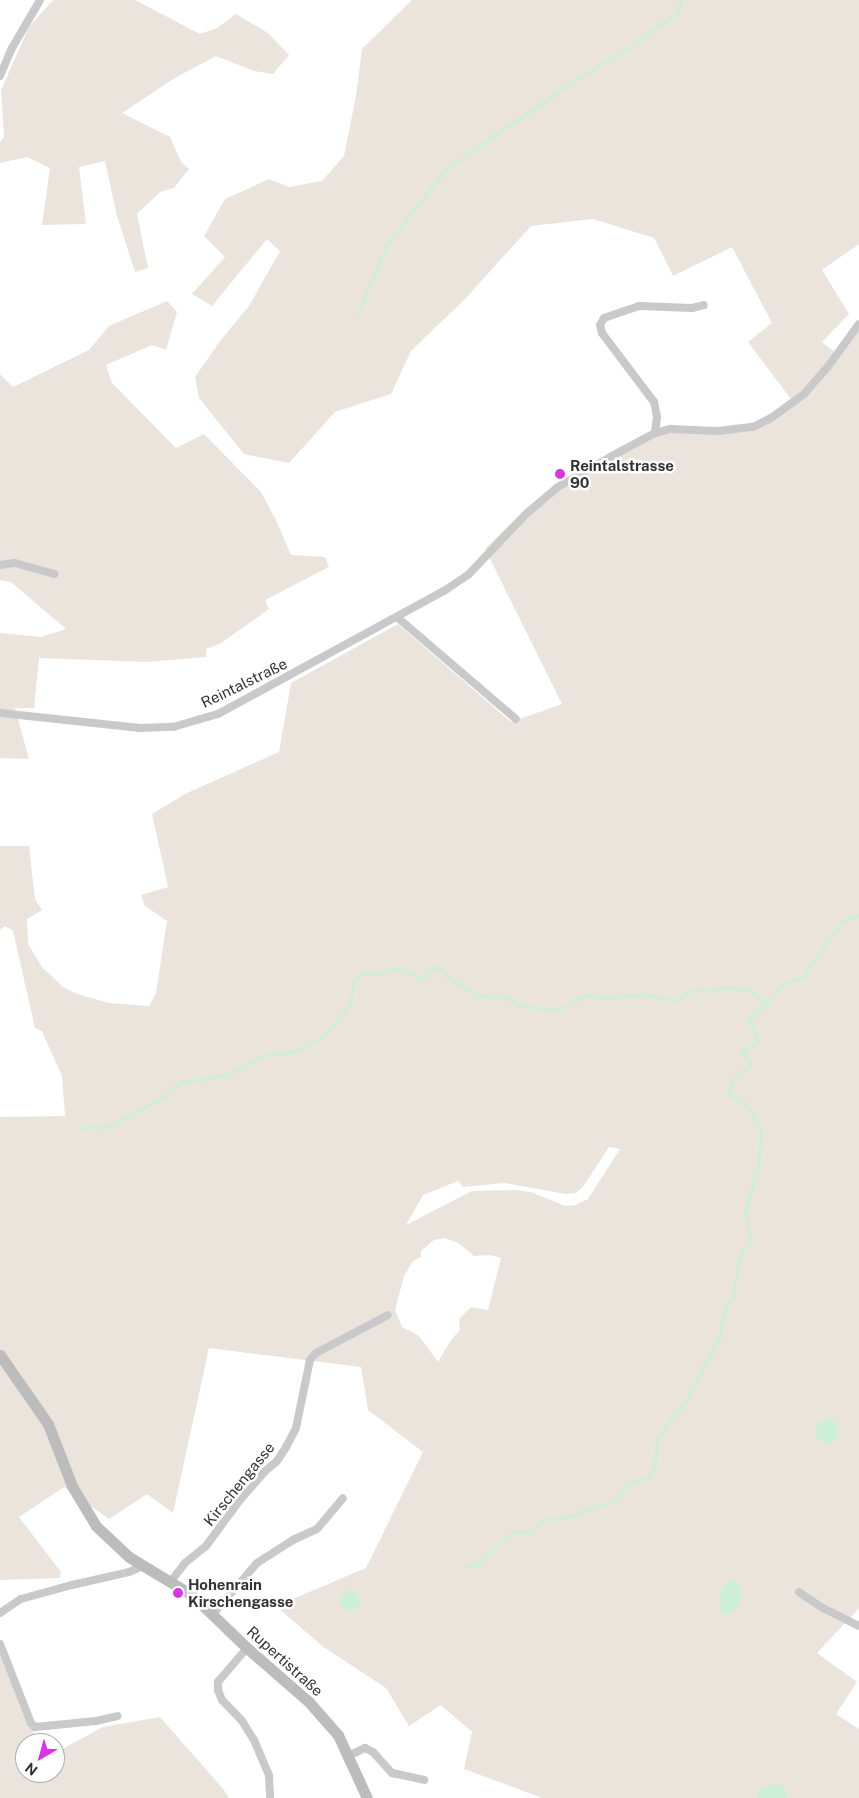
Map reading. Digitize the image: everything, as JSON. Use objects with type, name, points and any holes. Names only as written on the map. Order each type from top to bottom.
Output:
[{"type":"main road","name":"Rupertistraße","points":[[0,1355],[48,1424],[72,1486],[89,1517],[118,1548],[143,1566],[192,1595],[329,1722],[348,1756],[367,1798]]},
{"type":"street","points":[[0,76],[12,48],[40,0]]},
{"type":"street","points":[[655,434],[657,417],[654,402],[602,333],[600,325],[604,318],[639,306],[692,308],[704,305]]},
{"type":"street","name":"Reintalstraße","points":[[0,713],[140,728],[174,727],[218,714],[398,618],[468,574],[526,514],[577,474],[655,434],[670,429],[718,431],[753,427],[771,418],[804,394],[827,368],[859,324]]},
{"type":"street","points":[[0,565],[15,563],[54,574]]},
{"type":"street","points":[[398,618],[516,719]]},
{"type":"street","name":"Kirschengasse","points":[[171,1581],[185,1562],[206,1546],[240,1500],[264,1472],[277,1461],[286,1447],[296,1428],[310,1360],[316,1353],[388,1315]]},
{"type":"street","points":[[213,1614],[256,1563],[293,1540],[318,1529],[343,1498]]},
{"type":"street","points":[[0,1613],[21,1599],[129,1572],[143,1566]]},
{"type":"street","points":[[799,1592],[823,1608],[859,1626]]},
{"type":"street","points":[[0,1644],[31,1723],[35,1728],[96,1721],[117,1716]]},
{"type":"street","points":[[247,1648],[218,1682],[218,1690],[222,1700],[242,1722],[254,1740],[269,1776],[270,1798]]},
{"type":"street","points":[[348,1756],[366,1748],[373,1752],[392,1773],[424,1780]]},
{"type":"shaded area","points":[[53,0],[135,0],[200,34],[217,28],[236,14],[268,33],[289,55],[273,74],[254,71],[216,56],[173,79],[122,113],[170,137],[181,162],[189,169],[174,188],[160,192],[137,214],[148,268],[135,272],[117,216],[105,161],[79,167],[86,224],[42,225],[50,168],[27,157],[0,163],[0,142],[4,137],[1,90],[29,27]]},
{"type":"shaded area","points":[[412,0],[859,0],[859,244],[822,270],[849,314],[822,342],[837,354],[859,324],[859,1608],[817,1653],[857,1682],[836,1714],[859,1729],[859,1798],[542,1798],[464,1769],[472,1732],[441,1705],[409,1726],[386,1688],[322,1646],[276,1606],[366,1568],[423,1452],[368,1410],[361,1367],[209,1348],[173,1513],[147,1494],[109,1519],[64,1487],[19,1517],[61,1572],[60,1578],[0,1580],[0,1117],[65,1116],[62,1076],[42,1031],[35,1028],[13,931],[5,926],[0,930],[0,846],[29,846],[35,899],[42,910],[27,919],[28,944],[42,967],[63,987],[77,994],[109,1003],[149,1006],[156,993],[167,921],[145,906],[141,895],[168,887],[152,814],[185,794],[279,752],[291,683],[398,624],[511,722],[562,704],[485,549],[518,516],[655,433],[753,427],[788,407],[791,399],[748,342],[772,323],[732,247],[673,276],[654,238],[593,219],[531,226],[464,300],[411,351],[391,394],[335,412],[289,463],[244,454],[199,398],[195,377],[220,341],[249,306],[280,251],[267,239],[212,306],[192,294],[225,257],[204,236],[225,199],[269,179],[289,187],[322,181],[344,156],[356,96],[362,49]],"holes":[[[609,1147],[620,1149],[588,1199],[575,1205],[565,1206],[531,1192],[515,1190],[472,1191],[406,1225],[423,1195],[458,1181],[463,1187],[505,1183],[565,1194],[576,1193],[583,1187]],[[445,1238],[458,1243],[474,1256],[490,1255],[501,1258],[488,1310],[471,1307],[459,1319],[460,1330],[451,1340],[438,1362],[419,1336],[402,1327],[395,1310],[404,1276],[413,1261],[421,1257],[421,1251],[434,1240]]]},
{"type":"shaded area","points":[[167,301],[177,312],[166,350],[152,345],[106,365],[112,383],[176,448],[204,434],[261,492],[291,555],[325,557],[329,567],[265,600],[269,609],[221,643],[206,649],[206,657],[146,662],[39,658],[34,708],[15,708],[29,759],[0,758],[0,633],[41,637],[66,629],[11,582],[0,580],[0,374],[13,387],[89,350],[109,326]]},
{"type":"shaded area","points":[[827,1419],[832,1420],[838,1426],[838,1436],[832,1442],[827,1443],[822,1442],[816,1436],[815,1431],[816,1426],[822,1420]]},
{"type":"shaded area","points":[[729,1580],[737,1582],[742,1591],[742,1597],[737,1608],[725,1616],[720,1611],[720,1591]]},
{"type":"shaded area","points":[[350,1591],[357,1594],[360,1601],[357,1608],[350,1611],[343,1608],[340,1601],[343,1594]]},
{"type":"shaded area","points":[[0,1656],[34,1733],[15,1733],[15,1783],[65,1783],[65,1748],[103,1727],[160,1717],[229,1798],[0,1798]]},
{"type":"shaded area","points":[[777,1783],[786,1789],[788,1794],[784,1798],[759,1798],[757,1795],[760,1788]]},
{"type":"waterway","points":[[357,314],[387,244],[446,169],[578,78],[617,55],[678,13],[681,0]]},
{"type":"waterway","points":[[775,994],[782,985],[803,977],[842,921],[859,914]]},
{"type":"waterway","points":[[81,1128],[109,1126],[160,1099],[182,1082],[226,1075],[265,1055],[295,1052],[324,1035],[350,1005],[354,980],[363,972],[380,974],[392,968],[410,972],[422,980],[436,966],[453,981],[479,996],[507,997],[520,1006],[557,1010],[585,995],[605,998],[642,994],[675,1001],[693,990],[711,991],[727,987],[751,991],[767,1003],[770,1000]]},
{"type":"waterway","points":[[746,1217],[745,1211],[758,1167],[761,1130],[745,1103],[728,1094],[732,1080],[750,1065],[742,1051],[758,1041],[748,1020],[767,1003]]},
{"type":"waterway","points":[[461,1568],[478,1564],[513,1531],[532,1533],[541,1520],[565,1518],[616,1499],[627,1485],[647,1478],[655,1465],[657,1439],[687,1398],[719,1338],[725,1306],[733,1296],[739,1256],[751,1241],[747,1222]]},
{"type":"place","name":"Reintalstrasse 90","points":[[560,474]]},
{"type":"place","name":"Hohenrain Kirschengasse","points":[[178,1593]]}]
